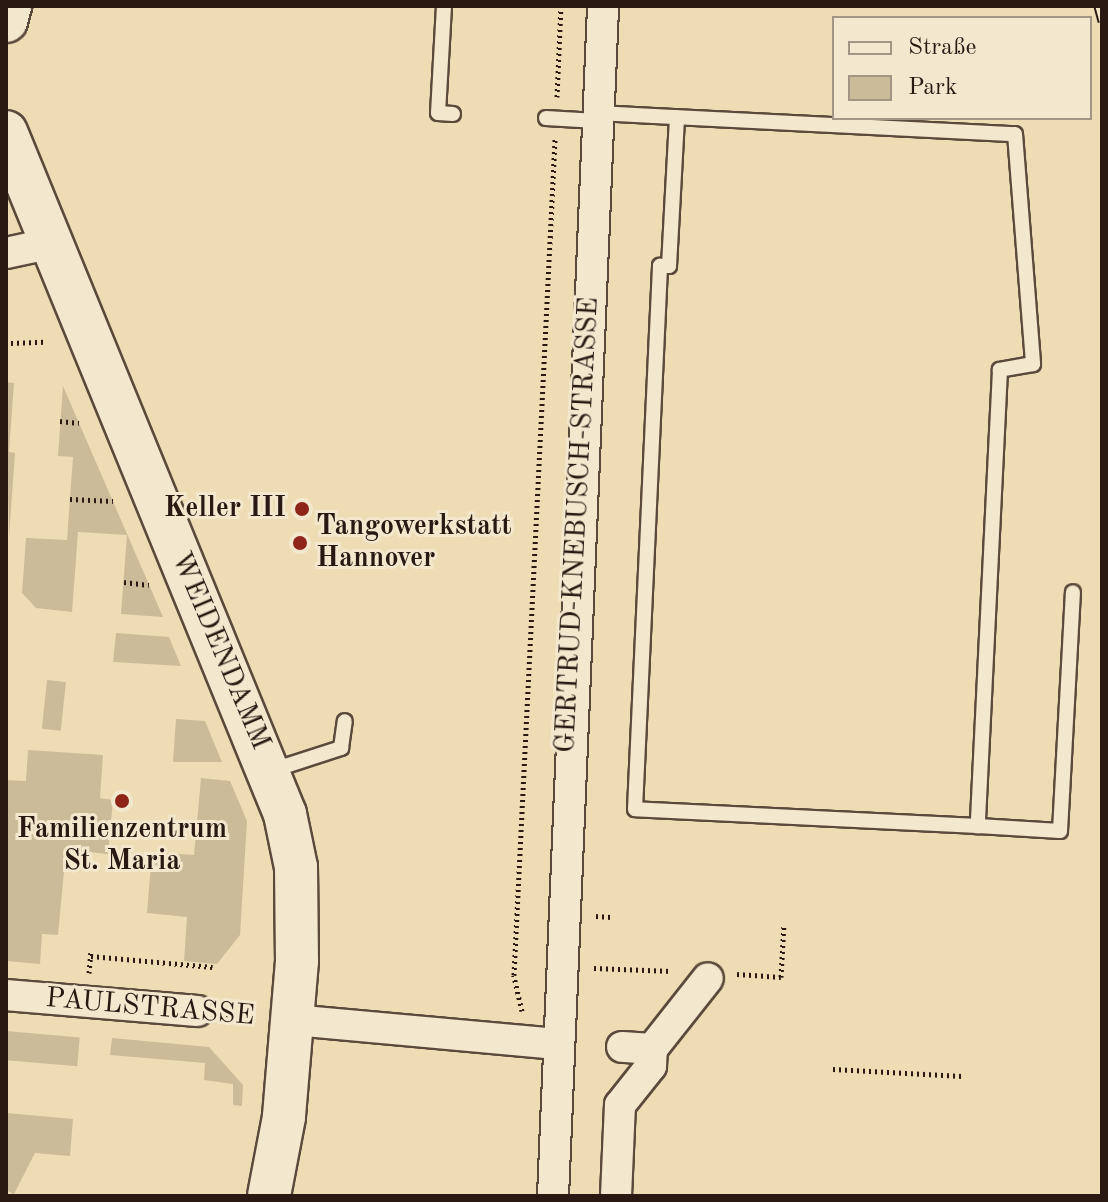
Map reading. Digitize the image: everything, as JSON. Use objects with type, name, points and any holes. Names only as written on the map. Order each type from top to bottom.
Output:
[{"type":"main road","points":[[6,21],[10,6]]},
{"type":"main road","name":"WEIDENDAMM","points":[[6,132],[48,244],[270,771],[296,867],[293,1020],[269,1196]]},
{"type":"street","name":"GERTRUD-KNEBUSCH-STRASSE","points":[[553,1196],[543,1042],[558,967],[603,6]]},
{"type":"street","points":[[6,253],[48,244]]},
{"type":"street","points":[[616,1196],[620,1105],[651,1066],[652,1049],[708,976]]},
{"type":"street","name":"PAULSTRASSE","points":[[6,995],[197,1011]]},
{"type":"street","points":[[293,1020],[543,1042]]},
{"type":"street","points":[[611,1047],[652,1049]]},
{"type":"lane","points":[[444,6],[438,113],[453,114]]},
{"type":"lane","points":[[551,119],[677,117],[1015,134],[1033,364],[1000,370],[978,826]]},
{"type":"lane","points":[[677,117],[669,266],[660,266],[635,809],[1060,831],[1073,592]]},
{"type":"lane","points":[[270,771],[341,748],[345,721]]},
{"type":"path","points":[[543,1042],[514,975],[551,119],[561,6]]},
{"type":"path","points":[[11,343],[44,342]]},
{"type":"path","points":[[60,421],[79,423]]},
{"type":"path","points":[[70,499],[113,501]]},
{"type":"path","points":[[124,582],[149,585]]},
{"type":"path","points":[[558,967],[781,977],[784,924]]},
{"type":"path","points":[[90,968],[91,954],[213,967]]},
{"type":"path","name":"PAULSTRASSE","points":[[197,1011],[293,1020]]},
{"type":"path","points":[[833,1069],[962,1076]]},
{"type":"green space","points":[[6,382],[14,383],[9,452],[15,453],[9,537]]},
{"type":"green space","points":[[63,386],[163,617],[121,614],[127,535],[78,532],[72,612],[36,608],[22,593],[26,538],[67,540],[73,457],[58,456]]},
{"type":"green space","points":[[116,633],[169,637],[181,666],[113,662]]},
{"type":"green space","points":[[47,680],[66,682],[61,731],[42,729]]},
{"type":"green space","points":[[176,719],[205,721],[222,762],[173,762]]},
{"type":"green space","points":[[28,750],[103,755],[100,798],[113,800],[108,854],[66,850],[58,935],[42,934],[40,964],[6,961],[6,780],[26,781]]},
{"type":"green space","points":[[201,778],[230,781],[247,821],[240,935],[217,964],[184,961],[187,917],[147,913],[152,852],[194,855]]},
{"type":"green space","points":[[6,1031],[80,1037],[77,1066],[6,1060]]},
{"type":"green space","points":[[112,1038],[209,1047],[243,1085],[242,1106],[233,1105],[233,1084],[204,1080],[205,1063],[110,1055]]},
{"type":"green space","points":[[6,1113],[73,1119],[70,1156],[35,1153],[14,1194],[6,1190]]},
{"type":"railway","points":[[1098,6],[1102,21]]},
{"type":"place","name":"Keller III","points":[[302,509]]},
{"type":"place","name":"Tangowerkstatt Hannover","points":[[300,543]]},
{"type":"place","name":"Familienzentrum St. Maria","points":[[122,801]]}]
